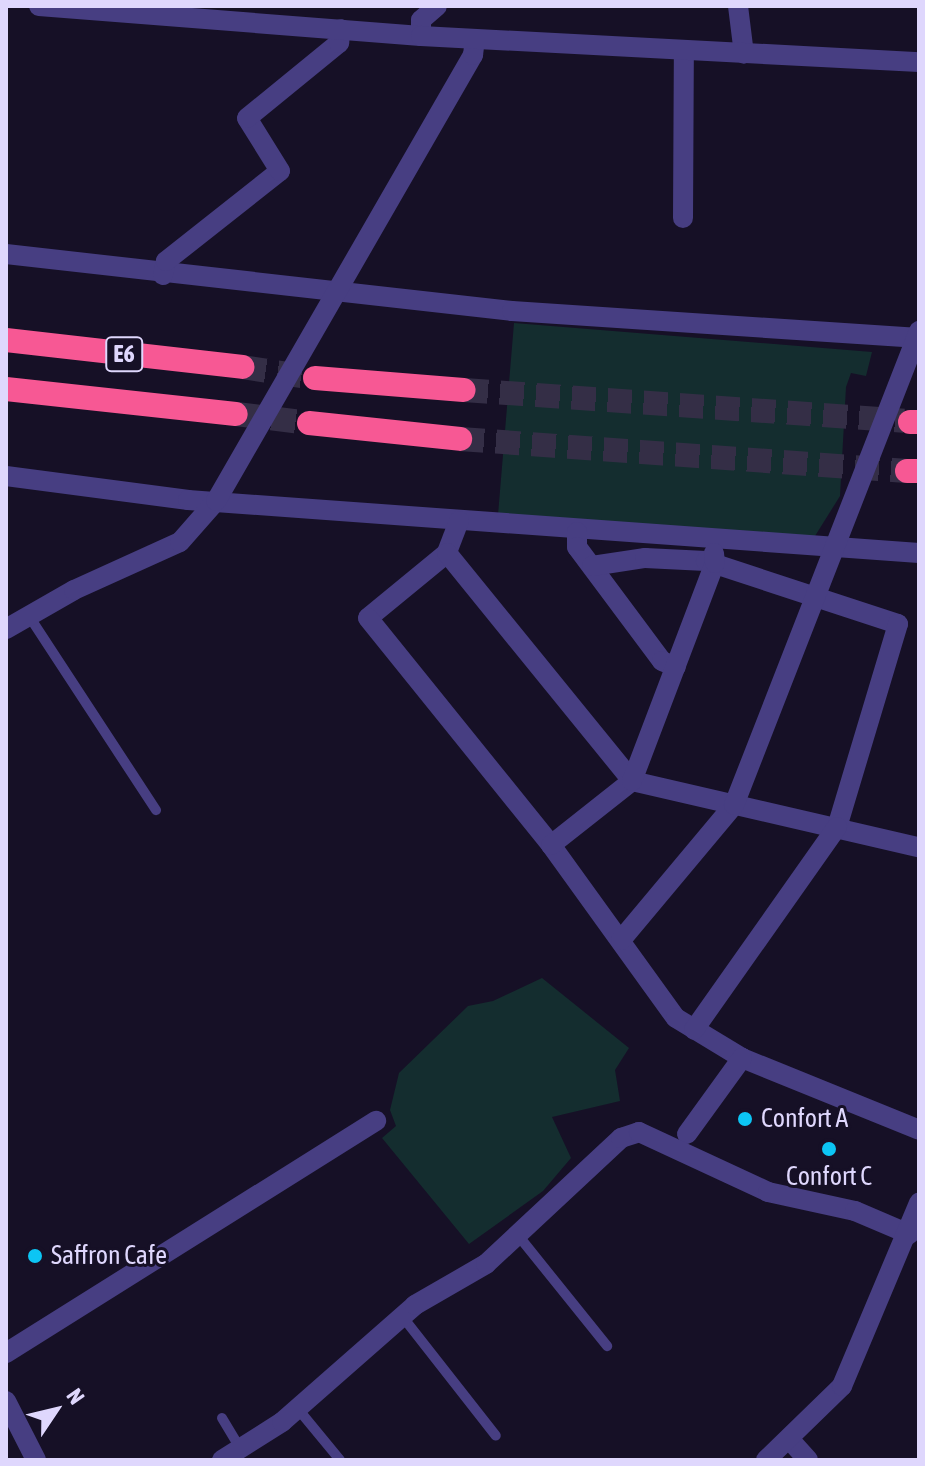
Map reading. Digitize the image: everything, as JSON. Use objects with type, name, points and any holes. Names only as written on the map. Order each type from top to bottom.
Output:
[{"type":"highway","name":"E6","points":[[6,340],[242,367]]},
{"type":"highway","points":[[315,378],[464,390]]},
{"type":"highway","name":"E6","points":[[6,389],[236,414]]},
{"type":"highway","points":[[309,423],[460,439]]},
{"type":"street","points":[[39,6],[236,13],[341,29],[421,36],[919,62]]},
{"type":"street","points":[[421,36],[421,20],[437,6]]},
{"type":"street","points":[[738,6],[744,54]]},
{"type":"street","points":[[163,275],[166,261],[280,171],[247,118],[339,43],[341,29]]},
{"type":"street","points":[[6,629],[180,542],[216,501],[473,55],[475,39]]},
{"type":"street","points":[[683,218],[684,52]]},
{"type":"street","points":[[6,254],[163,275],[512,311],[918,336],[734,805],[621,940]]},
{"type":"street","points":[[6,476],[216,501],[577,532],[919,553]]},
{"type":"street","points":[[459,521],[447,553],[368,618],[551,845],[676,1018],[742,1058],[919,1130]]},
{"type":"street","points":[[577,532],[577,547],[662,661],[676,667]]},
{"type":"street","points":[[551,845],[632,781],[715,563],[713,541]]},
{"type":"street","points":[[447,553],[632,781],[919,847]]},
{"type":"street","points":[[592,566],[673,556],[715,563],[813,599],[898,624],[837,827],[694,1030]]},
{"type":"street","points":[[687,1134],[742,1058]]},
{"type":"street","points":[[6,1353],[376,1121]]},
{"type":"street","points":[[222,1460],[298,1409],[402,1316],[486,1264],[517,1234],[562,1199],[621,1138],[639,1132],[768,1192],[855,1211],[909,1234]]},
{"type":"street","points":[[766,1460],[790,1440],[842,1386],[909,1234],[919,1203]]},
{"type":"street","points":[[6,1401],[36,1460]]},
{"type":"street","points":[[790,1440],[808,1460]]},
{"type":"lane","points":[[29,616],[156,810]]},
{"type":"lane","points":[[517,1234],[607,1346]]},
{"type":"lane","points":[[402,1316],[496,1436]]},
{"type":"lane","points":[[298,1409],[340,1460]]},
{"type":"lane","points":[[222,1418],[240,1448]]},
{"type":"green space","points":[[514,323],[872,352],[866,376],[851,373],[846,387],[840,496],[815,536],[498,515]]},
{"type":"green space","points":[[542,978],[629,1048],[615,1070],[620,1101],[552,1117],[571,1158],[543,1191],[469,1244],[382,1138],[396,1126],[390,1110],[399,1073],[468,1006],[493,1001]]},
{"type":"tunnel","points":[[242,367],[315,378]]},
{"type":"tunnel","points":[[464,390],[904,421]]},
{"type":"tunnel","points":[[236,414],[309,423]]},
{"type":"tunnel","points":[[460,439],[907,471]]},
{"type":"place","name":"Confort A","points":[[745,1119]]},
{"type":"place","name":"Confort C","points":[[829,1149]]},
{"type":"place","name":"Saffron Cafe","points":[[35,1256]]}]
